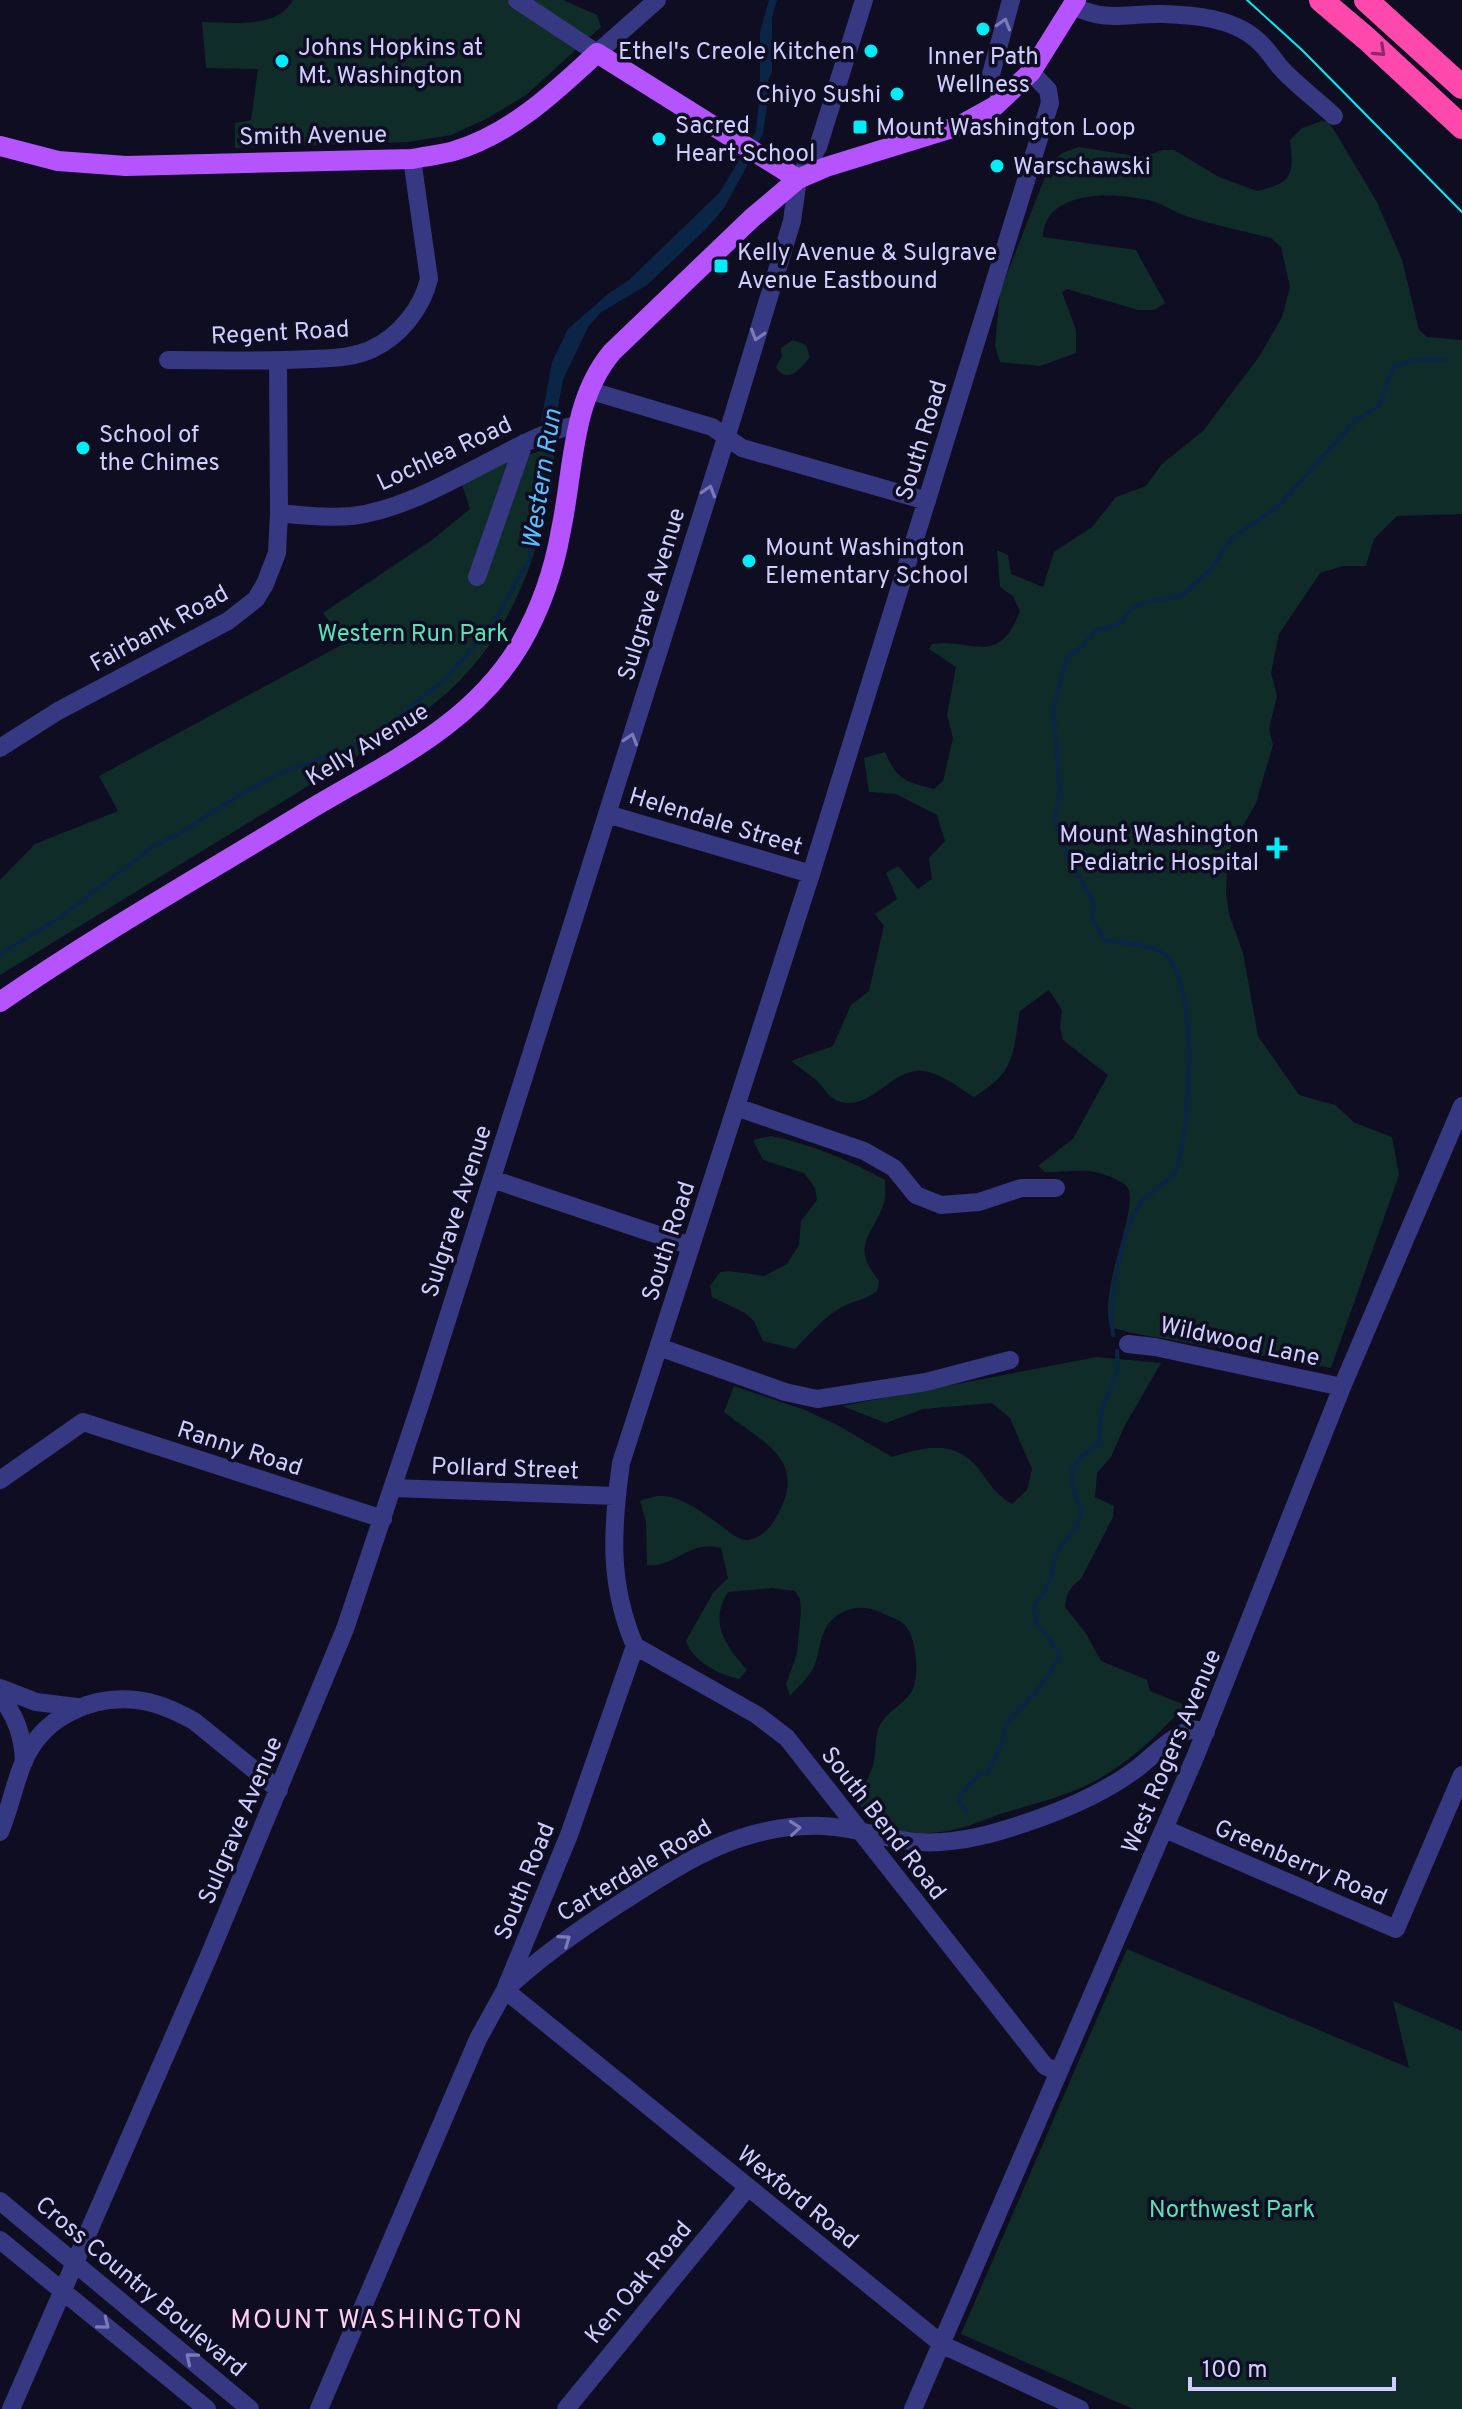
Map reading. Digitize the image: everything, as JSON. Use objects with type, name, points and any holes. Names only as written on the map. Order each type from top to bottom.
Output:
[{"type":"highway","points":[[1321,0],[1462,127]]},
{"type":"highway","points":[[1366,0],[1462,87]]},
{"type":"highway","points":[[1389,0],[1462,65]]},
{"type":"main road","name":"Kelly Avenue","points":[[0,1002],[321,803],[424,743],[478,700],[519,646],[546,589],[562,529],[569,426],[601,364],[752,218],[798,179],[826,167],[959,126],[985,113],[1005,98],[1031,72],[1075,3]]},
{"type":"main road","points":[[597,53],[798,179]]},
{"type":"main road","name":"Smith Avenue","points":[[0,146],[31,157],[126,166],[412,159],[455,151],[486,138],[537,106],[597,53]]},
{"type":"street","points":[[517,0],[597,53]]},
{"type":"street","name":"Smith Avenue","points":[[597,53],[657,0]]},
{"type":"street","name":"Sulgrave Avenue","points":[[11,2409],[279,1790],[339,1643],[383,1519],[726,437],[792,221],[798,179],[818,147],[864,0]]},
{"type":"street","points":[[1005,98],[992,85],[990,78],[1011,0]]},
{"type":"street","points":[[1075,3],[1090,14],[1104,17],[1163,14],[1234,26],[1259,41],[1279,66],[1334,116]]},
{"type":"street","name":"South Road","points":[[319,2409],[478,2039],[505,1990],[575,1821],[635,1646],[616,1592],[614,1537],[616,1496],[628,1440],[811,874],[1050,103],[1048,90],[1031,72]]},
{"type":"street","name":"Regent Road","points":[[168,360],[278,361],[345,356],[374,348],[405,323],[425,295],[429,279],[412,159]]},
{"type":"street","name":"Fairbank Road","points":[[0,748],[58,711],[228,621],[256,599],[273,567],[279,513],[278,361]]},
{"type":"street","points":[[588,390],[712,427],[742,448],[927,501]]},
{"type":"street","name":"Lochlea Road","points":[[279,513],[314,517],[368,513],[442,486],[529,441],[569,426]]},
{"type":"street","points":[[477,577],[529,441]]},
{"type":"street","name":"Helendale Street","points":[[607,814],[811,874]]},
{"type":"street","name":"West Rogers Avenue","points":[[913,2409],[1206,1732],[1342,1387],[1462,1106]]},
{"type":"street","points":[[736,1107],[864,1151],[894,1168],[916,1195],[941,1205],[979,1202],[1021,1188],[1056,1188]]},
{"type":"street","points":[[492,1179],[691,1246]]},
{"type":"street","name":"Wildwood Lane","points":[[1128,1344],[1342,1387]]},
{"type":"street","points":[[659,1347],[785,1392],[817,1399],[926,1382],[1010,1360]]},
{"type":"street","name":"Ranny Road","points":[[0,1480],[83,1422],[383,1519]]},
{"type":"street","name":"Pollard Street","points":[[393,1488],[616,1496]]},
{"type":"street","name":"South Bend Road","points":[[635,1646],[773,1726],[787,1738],[1045,2066],[1058,2072]]},
{"type":"street","points":[[0,1688],[36,1702],[83,1707]]},
{"type":"street","points":[[0,1695],[17,1721],[23,1740],[24,1762]]},
{"type":"street","points":[[0,1832],[24,1762],[46,1729],[62,1716],[108,1701],[135,1700],[178,1712],[194,1721],[279,1790]]},
{"type":"street","name":"Carterdale Road","points":[[505,1990],[537,1959],[566,1938],[706,1850],[733,1839],[778,1829],[823,1826],[916,1842],[943,1842],[1006,1829],[1040,1818],[1107,1787],[1185,1732],[1196,1729],[1206,1732]]},
{"type":"street","name":"Greenberry Road","points":[[1165,1829],[1396,1929],[1462,1775]]},
{"type":"street","name":"Wexford Road","points":[[505,1990],[943,2345],[1080,2409]]},
{"type":"street","name":"Ken Oak Road","points":[[566,2409],[748,2187]]},
{"type":"street","name":"Cross Country Boulevard","points":[[0,2201],[250,2409]]},
{"type":"street","points":[[0,2240],[207,2409]]},
{"type":"green space","points":[[293,0],[563,0],[597,15],[601,27],[526,95],[488,118],[451,135],[408,142],[235,148],[235,123],[251,120],[258,69],[206,68],[202,22],[265,20],[286,10]]},
{"type":"green space","points":[[1328,122],[1334,130],[1377,202],[1402,260],[1419,330],[1427,337],[1462,340],[1462,514],[1397,516],[1374,539],[1366,566],[1343,566],[1320,573],[1279,634],[1271,673],[1277,696],[1269,729],[1273,745],[1256,803],[1228,852],[1226,893],[1229,914],[1243,953],[1258,1036],[1299,1095],[1335,1105],[1355,1123],[1392,1137],[1399,1175],[1331,1368],[1110,1327],[1110,1291],[1128,1213],[1128,1188],[1118,1180],[1095,1172],[1045,1172],[1038,1166],[1073,1139],[1108,1075],[1063,1040],[1060,1027],[1062,1010],[1049,990],[1020,1011],[1010,1061],[998,1079],[974,1097],[944,1078],[924,1071],[912,1071],[861,1101],[838,1101],[791,1061],[833,1046],[851,1005],[869,991],[884,926],[875,914],[897,899],[886,873],[898,866],[918,889],[932,879],[929,858],[945,841],[937,815],[896,794],[869,792],[864,758],[885,752],[898,774],[909,782],[934,789],[943,781],[953,738],[947,715],[956,667],[929,649],[932,644],[984,647],[1003,639],[1012,629],[1020,611],[1013,596],[1000,587],[997,550],[1008,555],[1011,574],[1043,587],[1054,552],[1092,527],[1116,497],[1146,486],[1162,464],[1203,431],[1259,357],[1282,317],[1290,287],[1281,247],[1271,238],[1196,219],[1152,201],[1121,196],[1085,197],[1056,209],[1047,221],[1043,237],[1136,250],[1165,303],[1154,310],[1138,310],[1067,289],[1062,292],[1076,330],[1076,353],[1040,366],[1000,362],[995,346],[1000,292],[1050,164],[1062,153],[1079,147],[1141,157],[1174,150],[1219,177],[1257,191],[1285,180],[1292,161],[1290,140],[1302,128]]},
{"type":"green space","points":[[793,340],[806,345],[810,357],[794,373],[785,375],[776,367],[782,356],[781,348]]},
{"type":"green space","name":"Western Run Park","points":[[555,446],[546,508],[516,599],[484,653],[455,685],[396,732],[0,975],[0,880],[35,844],[118,811],[99,776],[345,643],[323,613],[432,540],[470,509],[462,484],[507,462]]},
{"type":"green space","points":[[771,1136],[830,1154],[885,1180],[884,1203],[865,1251],[866,1259],[879,1281],[877,1291],[832,1314],[795,1349],[763,1341],[754,1321],[745,1313],[712,1297],[710,1286],[720,1272],[764,1276],[787,1264],[799,1245],[801,1221],[817,1200],[815,1188],[804,1173],[763,1160],[753,1140]]},
{"type":"green space","points":[[1097,1357],[1161,1363],[1124,1427],[1111,1457],[1097,1473],[1095,1497],[1114,1506],[1113,1517],[1081,1579],[1069,1591],[1065,1607],[1085,1632],[1101,1661],[1147,1680],[1150,1691],[1185,1705],[1158,1734],[1107,1774],[1043,1802],[939,1832],[906,1832],[877,1823],[866,1814],[858,1801],[873,1766],[880,1724],[910,1694],[916,1679],[912,1638],[904,1624],[876,1610],[858,1608],[841,1613],[826,1628],[812,1671],[790,1696],[786,1684],[797,1654],[800,1599],[795,1591],[772,1588],[728,1592],[720,1614],[722,1634],[747,1670],[739,1679],[715,1670],[694,1655],[686,1641],[713,1593],[728,1578],[721,1548],[700,1547],[665,1563],[647,1565],[646,1522],[640,1501],[661,1496],[680,1500],[744,1540],[757,1537],[771,1525],[784,1500],[788,1483],[786,1469],[768,1445],[724,1412],[734,1386],[805,1410],[892,1457],[927,1448],[949,1449],[959,1453],[969,1459],[996,1492],[1012,1504],[1027,1490],[1032,1469],[1010,1418],[992,1403],[923,1409],[886,1423],[842,1406]]},
{"type":"green space","name":"Northwest Park","points":[[1127,1949],[1409,2068],[1393,2001],[1462,2031],[1462,2409],[1133,2409],[961,2334]]},
{"type":"water","name":"Western Run","points":[[769,0],[777,0],[772,17],[772,72],[767,83],[763,133],[747,166],[724,208],[707,228],[647,285],[600,313],[588,327],[563,380],[556,416],[541,422],[552,362],[568,329],[629,280],[720,192],[756,131],[760,32]]},
{"type":"waterway","points":[[1113,1335],[1114,1287],[1126,1233],[1139,1205],[1174,1173],[1182,1148],[1188,1089],[1187,1023],[1183,993],[1175,969],[1164,954],[1143,946],[1105,941],[1092,919],[1094,904],[1067,855],[1054,819],[1060,793],[1053,708],[1067,657],[1097,630],[1119,625],[1131,609],[1146,602],[1181,596],[1211,569],[1230,540],[1278,506],[1356,420],[1379,406],[1393,367],[1415,360],[1446,360]]},
{"type":"waterway","name":"Western Run","points":[[0,954],[59,918],[154,846],[246,791],[280,773],[367,740],[446,678],[493,624],[529,560],[544,498],[548,437]]},
{"type":"waterway","points":[[966,1811],[959,1801],[962,1793],[979,1774],[987,1773],[1002,1743],[1006,1724],[1037,1691],[1059,1659],[1059,1652],[1036,1622],[1034,1605],[1052,1575],[1055,1554],[1077,1526],[1082,1509],[1073,1488],[1072,1471],[1081,1457],[1099,1444],[1101,1412],[1118,1369],[1117,1351]]},
{"type":"tram line","points":[[1247,0],[1302,50],[1462,212]]},
{"type":"place","name":"Inner Path Wellness","points":[[983,29]]},
{"type":"place","name":"Ethel's Creole Kitchen","points":[[871,51]]},
{"type":"place","name":"Johns Hopkins at Mt. Washington","points":[[282,61]]},
{"type":"place","name":"Chiyo Sushi","points":[[897,94]]},
{"type":"place","name":"Mount Washington Loop","points":[[860,127]]},
{"type":"place","name":"Sacred Heart School","points":[[659,139]]},
{"type":"place","name":"Warschawski","points":[[997,166]]},
{"type":"place","name":"Kelly Avenue & Sulgrave Avenue Eastbound","points":[[721,266]]},
{"type":"place","name":"School of the Chimes","points":[[83,448]]},
{"type":"place","name":"Mount Washington Elementary School","points":[[749,561]]},
{"type":"place","name":"Mount Washington Pediatric Hospital","points":[[1277,848]]},
{"type":"district","name":"MOUNT WASHINGTON","points":[[377,2319]]}]
